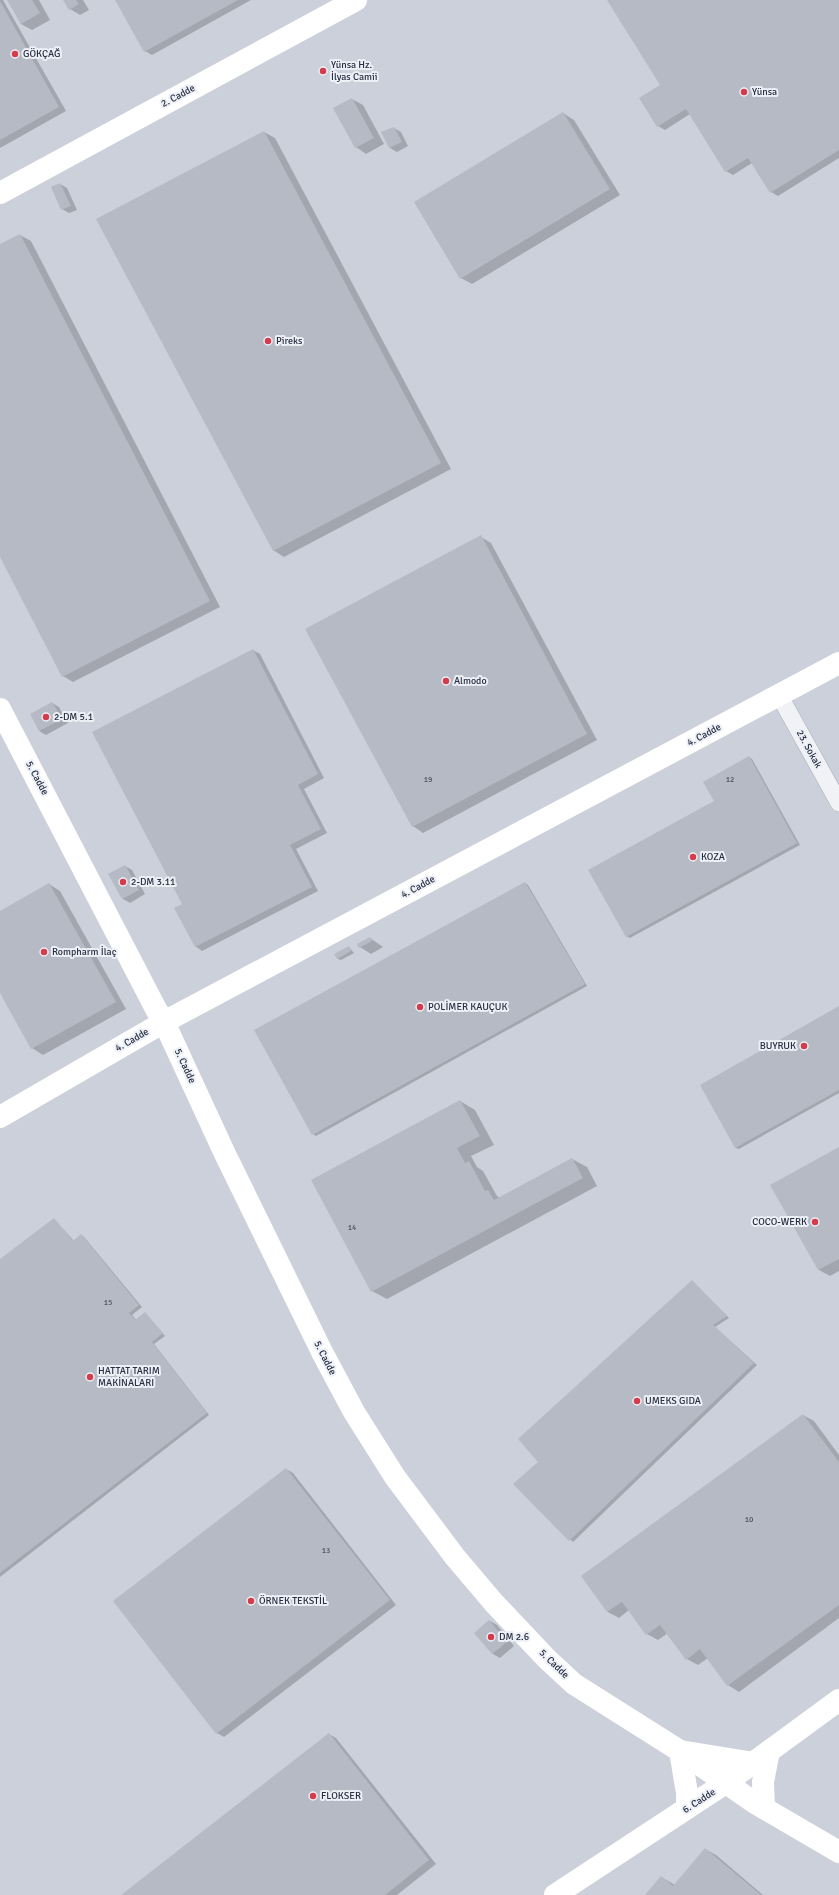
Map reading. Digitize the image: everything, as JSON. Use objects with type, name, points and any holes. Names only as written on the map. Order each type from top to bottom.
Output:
[{"type":"street","name":"2. Cadde","points":[[0,193],[356,0]]},
{"type":"street","name":"4. Cadde","points":[[0,1117],[164,1022],[839,663]]},
{"type":"street","name":"23. Sokak","points":[[779,695],[839,803]]},
{"type":"street","name":"5. Cadde","points":[[0,709],[164,1022],[225,1154],[322,1352],[354,1412],[395,1477],[455,1557],[494,1603],[547,1659],[574,1684],[680,1751],[764,1808],[839,1852]]},
{"type":"street","name":"6. Cadde","points":[[555,1895],[727,1782],[839,1700]]},
{"type":"street","points":[[687,1808],[688,1793],[680,1751],[761,1757],[764,1808]]},
{"type":"shaded area","points":[[0,0],[839,0],[839,1895],[0,1895]]},
{"type":"building","points":[[7,0],[32,0],[40,13],[21,24]]},
{"type":"building","points":[[63,0],[76,0],[79,4],[69,10]]},
{"type":"building","points":[[115,0],[238,0],[144,52]]},
{"type":"building","name":"Yünsa","points":[[607,0],[839,0],[839,150],[770,193],[748,158],[725,172],[686,109],[657,127],[639,98],[660,85]]},
{"type":"building","name":"GÖKÇAĞ","points":[[0,1],[59,107],[0,140]]},
{"type":"building","points":[[352,98],[374,138],[355,148],[333,108]]},
{"type":"building","points":[[563,112],[610,189],[460,279],[414,202]]},
{"type":"building","points":[[394,127],[402,142],[389,148],[381,132]]},
{"type":"building","name":"Pireks","points":[[264,131],[441,463],[273,551],[96,219]]},
{"type":"building","points":[[60,183],[71,206],[61,210],[51,187]]},
{"type":"building","points":[[20,234],[210,601],[62,677],[0,557],[0,244]]},
{"type":"building","name":"Almodo","points":[[481,535],[587,734],[412,827],[305,629]]},
{"type":"building","points":[[253,649],[318,774],[298,785],[321,829],[290,845],[312,887],[195,947],[174,908],[182,904],[92,732]]},
{"type":"building","name":"2-DM 5.1","points":[[52,702],[62,719],[39,731],[30,714]]},
{"type":"building","name":"KOZA","points":[[749,756],[797,843],[626,937],[588,870],[714,801],[703,782]]},
{"type":"building","name":"2-DM 3.11","points":[[125,865],[139,890],[122,899],[108,874]]},
{"type":"building","name":"POLİMER KAUÇUK","points":[[525,882],[585,984],[312,1135],[254,1030]]},
{"type":"building","name":"Rompharm İlaç","points":[[49,883],[116,1002],[31,1049],[0,993],[0,911]]},
{"type":"building","points":[[370,937],[372,941],[359,948],[357,944]]},
{"type":"building","points":[[349,946],[351,951],[337,959],[334,954]]},
{"type":"building","name":"BUYRUK","points":[[839,1006],[839,1090],[735,1148],[700,1085]]},
{"type":"building","points":[[460,1100],[480,1136],[457,1148],[465,1163],[469,1161],[485,1191],[488,1190],[494,1200],[572,1158],[583,1178],[371,1292],[311,1180]]},
{"type":"building","name":"COCO-WERK","points":[[839,1147],[839,1259],[818,1270],[770,1185]]},
{"type":"building","name":"HATTAT TARIM MAKİNALARI","points":[[54,1218],[73,1241],[81,1234],[139,1305],[129,1313],[135,1320],[145,1312],[163,1333],[152,1342],[207,1413],[0,1573],[0,1259]]},
{"type":"building","name":"UMEKS GIDA","points":[[692,1280],[727,1316],[713,1325],[754,1363],[569,1541],[513,1484],[538,1462],[518,1439]]},
{"type":"building","points":[[803,1414],[839,1462],[839,1605],[727,1686],[700,1649],[686,1660],[660,1625],[646,1635],[622,1602],[607,1612],[581,1576]]},
{"type":"building","name":"ÖRNEK TEKSTİL","points":[[286,1468],[390,1600],[216,1734],[113,1601]]},
{"type":"building","name":"DM 2.6","points":[[489,1620],[507,1642],[492,1654],[474,1633]]},
{"type":"building","name":"FLOKSER","points":[[329,1733],[429,1860],[385,1895],[121,1895]]},
{"type":"building","points":[[705,1848],[761,1895],[645,1895],[661,1876],[673,1886]]},
{"type":"place","name":"GÖKÇAĞ","points":[[15,54]]},
{"type":"place","name":"Yünsa Hz. İlyas Camii","points":[[323,71]]},
{"type":"place","name":"Yünsa","points":[[744,92]]},
{"type":"place","name":"Pireks","points":[[268,341]]},
{"type":"place","name":"Almodo","points":[[446,681]]},
{"type":"place","name":"2-DM 5.1","points":[[46,717]]},
{"type":"place","name":"KOZA","points":[[693,857]]},
{"type":"place","name":"2-DM 3.11","points":[[123,882]]},
{"type":"place","name":"Rompharm İlaç","points":[[44,952]]},
{"type":"place","name":"POLİMER KAUÇUK","points":[[420,1007]]},
{"type":"place","name":"BUYRUK","points":[[804,1046]]},
{"type":"place","name":"COCO-WERK","points":[[815,1222]]},
{"type":"place","name":"HATTAT TARIM MAKİNALARI","points":[[90,1377]]},
{"type":"place","name":"UMEKS GIDA","points":[[637,1401]]},
{"type":"place","name":"ÖRNEK TEKSTİL","points":[[251,1601]]},
{"type":"place","name":"DM 2.6","points":[[491,1637]]},
{"type":"place","name":"FLOKSER","points":[[313,1796]]}]
